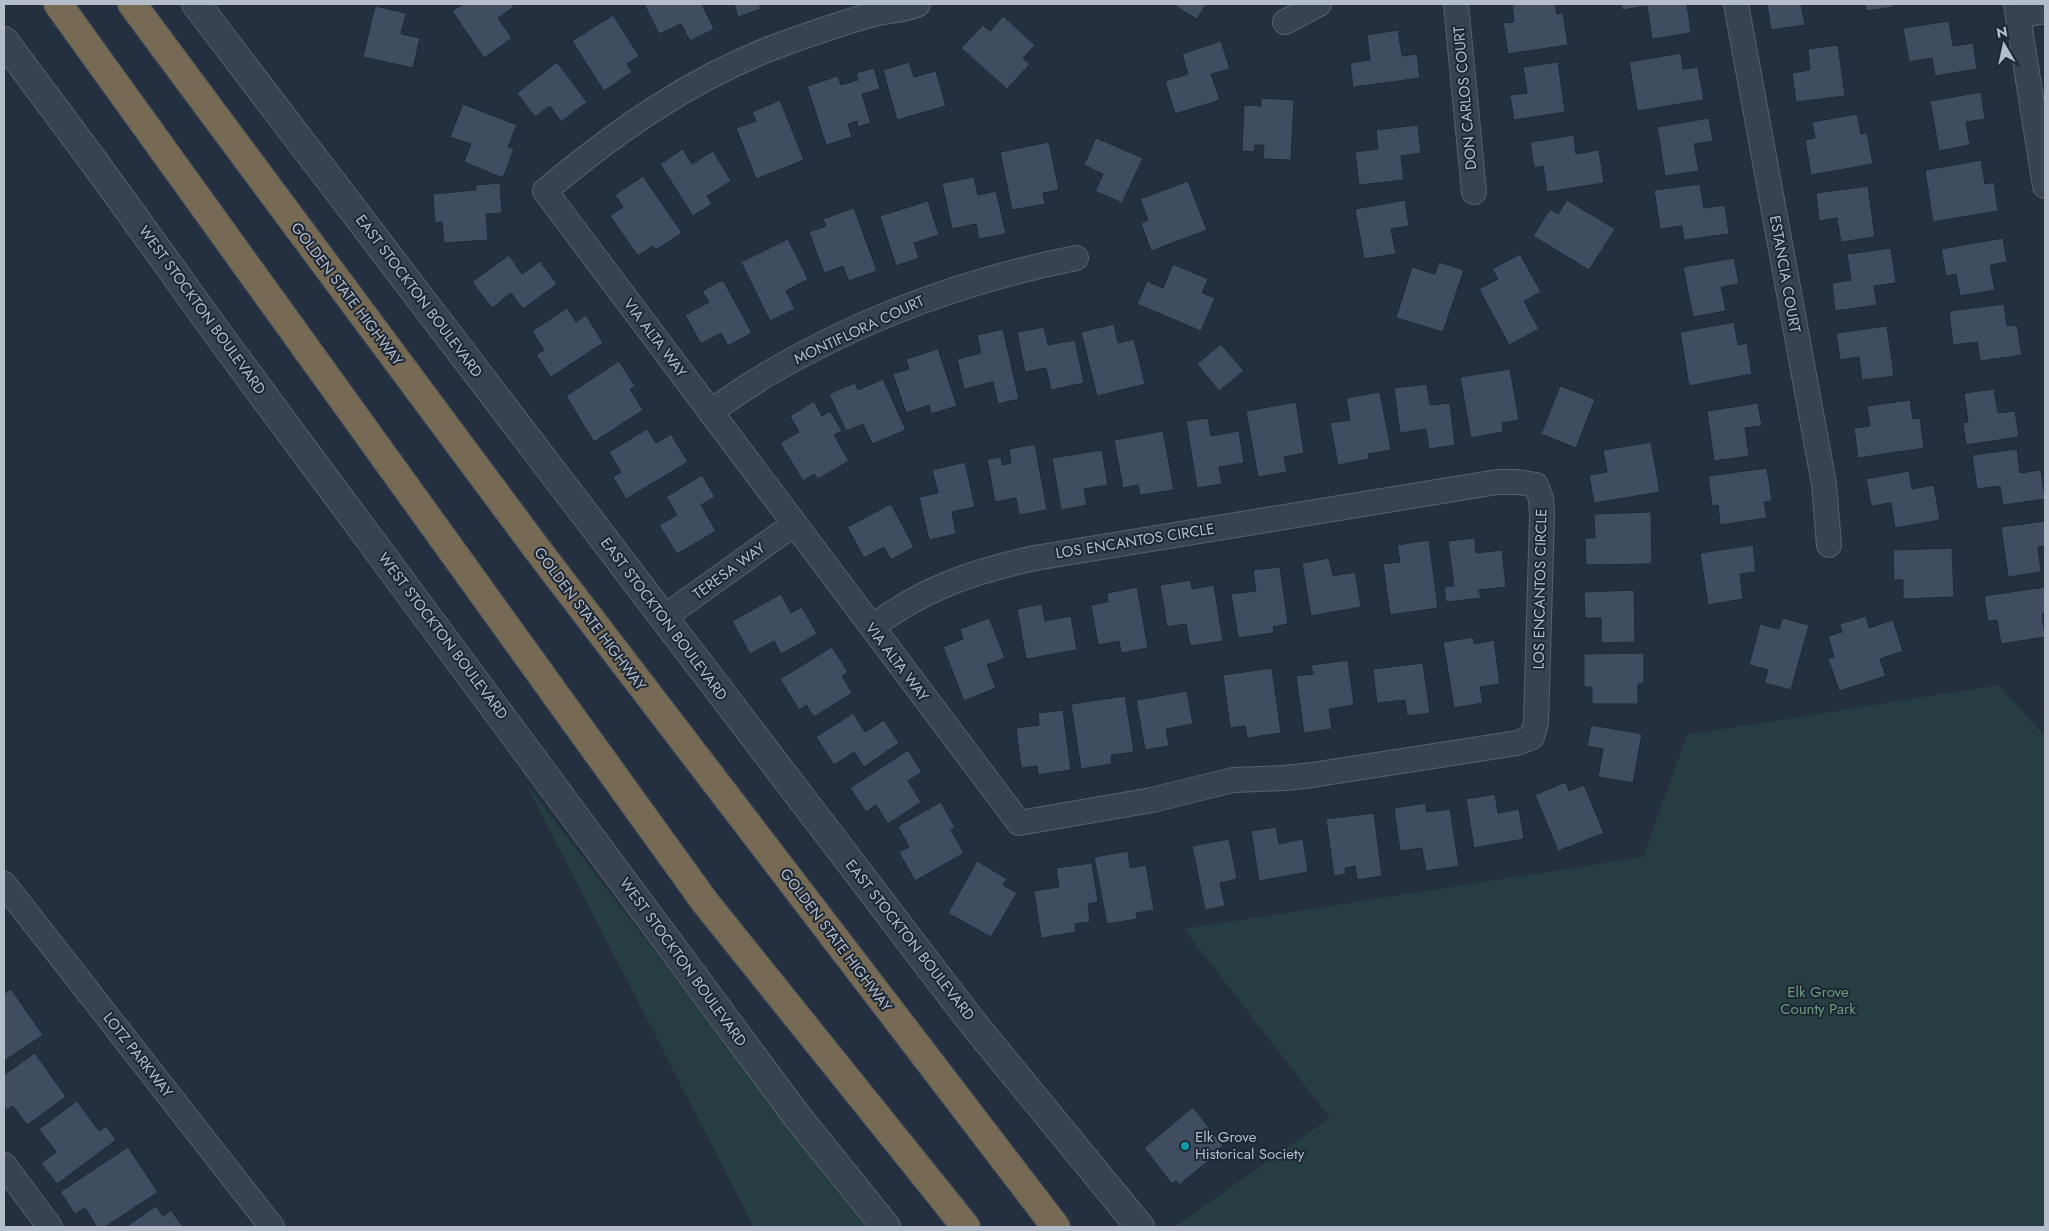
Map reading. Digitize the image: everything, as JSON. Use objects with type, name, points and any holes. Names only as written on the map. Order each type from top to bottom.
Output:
[{"type":"highway","points":[[58,4],[705,902],[966,1227]]},
{"type":"highway","name":"GOLDEN STATE HIGHWAY","points":[[132,4],[537,549],[1056,1227]]},
{"type":"street","name":"EAST STOCKTON BOULEVARD","points":[[196,4],[972,1022],[1140,1227]]},
{"type":"street","name":"VIA ALTA WAY","points":[[918,4],[826,28],[775,47],[725,69],[677,94],[631,123],[588,155],[545,191],[1019,823]]},
{"type":"street","points":[[1285,22],[1319,4]]},
{"type":"street","name":"DON CARLOS COURT","points":[[1456,4],[1474,192]]},
{"type":"street","name":"ESTANCIA COURT","points":[[1736,4],[1824,484],[1829,545]]},
{"type":"street","points":[[2045,12],[2017,10],[2045,186]]},
{"type":"street","name":"WEST STOCKTON BOULEVARD","points":[[4,41],[96,163],[226,345],[796,1115],[886,1227]]},
{"type":"street","name":"MONTIFLORA COURT","points":[[710,412],[769,373],[824,343],[880,316],[939,293],[1000,275],[1076,258]]},
{"type":"street","name":"LOS ENCANTOS CIRCLE","points":[[872,627],[894,610],[932,590],[990,568],[1035,558],[1497,482],[1517,482],[1536,486],[1541,500],[1542,515],[1538,707],[1532,737],[1517,743],[1496,747],[1312,775],[1233,780],[1152,800],[1019,823]]},
{"type":"street","name":"TERESA WAY","points":[[663,618],[794,524]]},
{"type":"street","name":"LOTZ PARKWAY","points":[[4,884],[272,1227]]},
{"type":"street","points":[[4,1165],[50,1227]]},
{"type":"green space","name":"Elk Grove County Park","points":[[1999,685],[2045,737],[2045,1227],[1174,1227],[1330,1118],[1184,929],[1643,857],[1687,735]]},
{"type":"green space","points":[[526,784],[866,1227],[754,1227]]},
{"type":"building","points":[[463,4],[512,4],[514,7],[498,18],[512,38],[484,58],[452,11]]},
{"type":"building","points":[[644,4],[702,4],[714,29],[690,41],[681,24],[659,34]]},
{"type":"building","points":[[734,4],[759,4],[761,9],[738,17]]},
{"type":"building","points":[[1172,4],[1206,4],[1197,19]]},
{"type":"building","points":[[1512,4],[1555,4],[1557,14],[1563,13],[1568,45],[1508,54],[1503,23],[1514,22]]},
{"type":"building","points":[[1621,4],[1687,4],[1691,33],[1652,39],[1647,6],[1622,10]]},
{"type":"building","points":[[1767,4],[1801,4],[1805,25],[1771,30]]},
{"type":"building","points":[[1865,4],[1893,4],[1894,7],[1866,11]]},
{"type":"building","points":[[375,6],[406,13],[401,34],[420,38],[413,68],[363,57]]},
{"type":"building","points":[[613,15],[639,56],[627,64],[632,72],[604,91],[572,41]]},
{"type":"building","points":[[1003,16],[1035,45],[1023,58],[1030,64],[1007,89],[961,48],[983,25],[990,31]]},
{"type":"building","points":[[1949,21],[1953,46],[1973,43],[1977,69],[1935,76],[1932,58],[1909,62],[1903,28]]},
{"type":"building","points":[[1398,30],[1402,56],[1417,54],[1420,78],[1353,87],[1350,63],[1370,60],[1367,35]]},
{"type":"building","points":[[1221,41],[1230,69],[1211,74],[1220,100],[1175,114],[1165,81],[1188,74],[1182,54]]},
{"type":"building","points":[[1838,45],[1845,96],[1796,102],[1792,73],[1810,70],[1808,49]]},
{"type":"building","points":[[1681,53],[1683,69],[1698,67],[1704,100],[1637,111],[1629,62]]},
{"type":"building","points":[[557,62],[587,102],[561,122],[550,106],[535,117],[517,93]]},
{"type":"building","points":[[909,62],[914,77],[936,71],[946,106],[897,120],[883,70]]},
{"type":"building","points":[[1558,62],[1565,112],[1514,120],[1510,95],[1527,93],[1523,67]]},
{"type":"building","points":[[874,68],[880,89],[862,94],[871,123],[858,127],[857,121],[848,124],[852,137],[826,145],[807,86],[838,76],[841,85],[858,80],[856,73]]},
{"type":"building","points":[[1981,92],[1985,119],[1966,122],[1970,145],[1939,151],[1930,101]]},
{"type":"building","points":[[1261,98],[1294,100],[1291,160],[1263,159],[1264,145],[1255,145],[1254,152],[1242,151],[1244,105],[1261,106]]},
{"type":"building","points":[[780,100],[804,160],[756,179],[736,128],[756,121],[752,112]]},
{"type":"building","points":[[463,104],[517,125],[508,147],[514,149],[503,178],[464,162],[471,144],[450,137]]},
{"type":"building","points":[[1857,114],[1861,134],[1867,133],[1873,164],[1811,175],[1805,140],[1815,138],[1812,122]]},
{"type":"building","points":[[1709,118],[1713,141],[1694,144],[1699,171],[1665,176],[1657,127]]},
{"type":"building","points":[[1418,125],[1421,153],[1401,156],[1404,180],[1359,185],[1355,152],[1378,149],[1376,130]]},
{"type":"building","points":[[1574,135],[1576,154],[1599,150],[1604,183],[1547,192],[1543,166],[1534,168],[1530,142]]},
{"type":"building","points":[[1096,138],[1143,158],[1122,203],[1095,191],[1103,174],[1084,165]]},
{"type":"building","points":[[1049,142],[1059,190],[1043,193],[1045,204],[1012,210],[1000,152]]},
{"type":"building","points":[[683,149],[692,164],[713,151],[731,181],[707,196],[712,204],[693,216],[660,164]]},
{"type":"building","points":[[1981,160],[1985,184],[1994,182],[1998,211],[1933,222],[1925,170]]},
{"type":"building","points":[[643,176],[682,233],[656,250],[653,246],[638,256],[610,216],[623,207],[615,195]]},
{"type":"building","points":[[974,177],[978,195],[996,191],[1006,234],[979,239],[976,224],[952,229],[942,183]]},
{"type":"building","points":[[1188,181],[1207,230],[1151,251],[1141,223],[1148,220],[1140,199]]},
{"type":"building","points":[[500,183],[502,213],[486,214],[488,240],[444,243],[442,222],[435,223],[433,194],[476,190],[476,185]]},
{"type":"building","points":[[1700,184],[1704,208],[1725,205],[1729,234],[1684,240],[1682,226],[1660,229],[1654,190]]},
{"type":"building","points":[[1868,186],[1875,237],[1841,242],[1837,218],[1819,221],[1816,193]]},
{"type":"building","points":[[1405,200],[1409,226],[1391,229],[1396,254],[1364,259],[1355,209]]},
{"type":"building","points":[[1567,200],[1615,229],[1589,270],[1533,236],[1550,209],[1558,214]]},
{"type":"building","points":[[928,201],[939,235],[914,243],[919,258],[896,266],[880,216]]},
{"type":"building","points":[[854,208],[877,271],[849,281],[843,266],[824,273],[809,232],[826,226],[823,219]]},
{"type":"building","points":[[2003,238],[2007,262],[1990,265],[1995,290],[1960,296],[1956,274],[1946,276],[1941,249]]},
{"type":"building","points":[[788,239],[808,279],[786,291],[795,309],[770,321],[741,262]]},
{"type":"building","points":[[1891,248],[1896,283],[1874,286],[1877,305],[1835,311],[1832,283],[1851,280],[1847,254]]},
{"type":"building","points":[[1520,254],[1541,292],[1524,301],[1539,329],[1509,345],[1479,289],[1498,279],[1492,269]]},
{"type":"building","points":[[509,255],[522,274],[540,261],[557,284],[523,309],[511,293],[492,308],[472,282]]},
{"type":"building","points":[[1734,258],[1739,284],[1721,287],[1726,311],[1693,317],[1683,267]]},
{"type":"building","points":[[1439,262],[1464,270],[1443,332],[1396,318],[1412,267],[1435,274]]},
{"type":"building","points":[[1173,264],[1208,279],[1202,293],[1215,298],[1201,331],[1137,304],[1147,281],[1163,288]]},
{"type":"building","points":[[723,280],[752,333],[728,346],[721,333],[701,344],[685,315],[709,302],[702,291]]},
{"type":"building","points":[[2004,304],[2007,326],[2017,325],[2022,355],[1980,361],[1977,342],[1953,345],[1949,311]]},
{"type":"building","points":[[567,308],[576,322],[586,315],[603,343],[551,377],[536,355],[544,350],[532,331]]},
{"type":"building","points":[[1734,322],[1738,345],[1747,343],[1752,374],[1689,386],[1680,332]]},
{"type":"building","points":[[1114,324],[1118,343],[1134,339],[1145,384],[1097,396],[1081,332]]},
{"type":"building","points":[[1887,326],[1894,376],[1862,380],[1859,357],[1840,360],[1836,333]]},
{"type":"building","points":[[1044,327],[1048,345],[1075,340],[1084,383],[1051,390],[1046,368],[1025,372],[1017,332]]},
{"type":"building","points":[[1003,329],[1019,399],[998,404],[993,382],[964,389],[957,359],[981,353],[977,335]]},
{"type":"building","points":[[1221,344],[1244,371],[1219,391],[1197,364]]},
{"type":"building","points":[[938,349],[957,406],[931,414],[929,405],[906,413],[893,374],[909,369],[906,359]]},
{"type":"building","points":[[619,361],[635,386],[630,389],[643,410],[594,442],[566,396]]},
{"type":"building","points":[[1510,369],[1519,420],[1502,423],[1503,432],[1471,438],[1460,377]]},
{"type":"building","points":[[883,379],[906,430],[872,444],[863,424],[846,431],[829,394],[855,383],[858,390]]},
{"type":"building","points":[[1427,384],[1430,405],[1450,403],[1455,445],[1429,449],[1426,429],[1400,433],[1394,388]]},
{"type":"building","points":[[1560,386],[1595,399],[1576,448],[1541,434]]},
{"type":"building","points":[[1994,389],[1998,413],[2015,411],[2019,437],[1966,445],[1963,423],[1968,422],[1964,393]]},
{"type":"building","points":[[1380,392],[1391,450],[1368,454],[1369,459],[1338,465],[1330,423],[1350,420],[1346,398]]},
{"type":"building","points":[[1910,400],[1913,419],[1920,418],[1924,448],[1858,458],[1854,428],[1870,426],[1867,406]]},
{"type":"building","points":[[814,401],[822,416],[830,411],[842,431],[834,435],[849,461],[818,479],[814,474],[803,481],[780,443],[799,432],[790,416]]},
{"type":"building","points":[[1296,402],[1304,453],[1284,457],[1287,472],[1258,477],[1246,411]]},
{"type":"building","points":[[1758,403],[1762,426],[1745,428],[1749,456],[1714,461],[1707,411]]},
{"type":"building","points":[[1208,418],[1211,436],[1239,431],[1244,463],[1219,467],[1222,484],[1197,488],[1186,421]]},
{"type":"building","points":[[647,429],[656,443],[671,434],[688,462],[626,499],[613,477],[621,472],[609,452]]},
{"type":"building","points":[[1163,431],[1174,490],[1140,495],[1138,485],[1123,488],[1114,440]]},
{"type":"building","points":[[1651,442],[1660,492],[1594,503],[1589,475],[1607,472],[1603,450]]},
{"type":"building","points":[[1035,444],[1047,510],[1019,515],[1016,498],[995,502],[987,459],[1001,457],[1002,465],[1011,463],[1009,449]]},
{"type":"building","points":[[2017,449],[2020,473],[2041,470],[2045,499],[2003,505],[2000,486],[1977,489],[1972,455]]},
{"type":"building","points":[[1102,450],[1108,485],[1084,489],[1087,505],[1061,510],[1052,458]]},
{"type":"building","points":[[965,462],[975,507],[952,512],[956,534],[929,540],[919,497],[938,493],[932,470]]},
{"type":"building","points":[[1767,468],[1772,501],[1764,502],[1767,518],[1720,525],[1718,505],[1712,506],[1708,476]]},
{"type":"building","points":[[1909,471],[1912,489],[1934,485],[1940,520],[1895,528],[1891,503],[1871,506],[1866,479]]},
{"type":"building","points":[[702,475],[715,497],[701,505],[716,531],[677,554],[659,525],[677,515],[666,497]]},
{"type":"building","points":[[891,504],[914,547],[891,560],[884,547],[864,558],[847,527]]},
{"type":"building","points":[[1651,512],[1652,564],[1586,565],[1585,538],[1595,538],[1594,514]]},
{"type":"building","points":[[2045,521],[2045,546],[2038,547],[2041,572],[2008,577],[2001,527]]},
{"type":"building","points":[[1475,538],[1476,553],[1502,550],[1506,587],[1479,590],[1481,598],[1446,602],[1444,587],[1454,586],[1448,541]]},
{"type":"building","points":[[1429,540],[1438,608],[1390,615],[1383,564],[1400,562],[1397,545]]},
{"type":"building","points":[[1753,545],[1756,572],[1740,574],[1743,599],[1708,605],[1700,553]]},
{"type":"building","points":[[1952,548],[1954,597],[1903,599],[1903,580],[1894,580],[1893,550]]},
{"type":"building","points":[[1329,558],[1333,576],[1355,572],[1361,607],[1311,616],[1302,563]]},
{"type":"building","points":[[1280,567],[1288,624],[1273,627],[1274,633],[1238,638],[1231,594],[1256,591],[1253,570]]},
{"type":"building","points":[[1191,580],[1192,589],[1214,585],[1223,641],[1190,646],[1186,624],[1167,627],[1160,585]]},
{"type":"building","points":[[1137,587],[1148,648],[1121,653],[1119,641],[1098,645],[1091,605],[1108,602],[1107,593]]},
{"type":"building","points":[[2045,587],[2045,613],[2042,614],[2045,637],[2001,644],[1997,620],[1988,621],[1984,596]]},
{"type":"building","points":[[1634,590],[1635,642],[1601,643],[1601,618],[1585,618],[1584,592]]},
{"type":"building","points":[[781,594],[791,613],[802,607],[817,634],[781,654],[774,641],[750,654],[732,621]]},
{"type":"building","points":[[1042,604],[1045,621],[1071,616],[1077,650],[1026,659],[1017,609]]},
{"type":"building","points":[[1866,616],[1869,628],[1893,620],[1903,651],[1880,659],[1886,676],[1839,691],[1828,658],[1834,657],[1828,636],[1842,632],[1840,624]]},
{"type":"building","points":[[989,618],[1005,658],[987,665],[996,688],[964,701],[943,647],[963,639],[960,629]]},
{"type":"building","points":[[1782,618],[1809,625],[1791,690],[1764,683],[1768,670],[1749,665],[1760,624],[1779,629]]},
{"type":"building","points":[[1473,637],[1474,644],[1494,640],[1500,684],[1480,687],[1483,703],[1454,708],[1443,642]]},
{"type":"building","points":[[832,647],[848,672],[842,676],[852,693],[814,717],[806,705],[799,710],[780,679]]},
{"type":"building","points":[[1644,653],[1644,684],[1638,684],[1638,704],[1592,704],[1592,687],[1584,687],[1584,654]]},
{"type":"building","points":[[1348,660],[1354,705],[1329,709],[1332,729],[1304,733],[1296,676],[1313,674],[1311,665]]},
{"type":"building","points":[[1423,663],[1430,713],[1407,716],[1405,700],[1377,703],[1373,669]]},
{"type":"building","points":[[1272,668],[1281,733],[1247,738],[1245,726],[1230,728],[1223,675]]},
{"type":"building","points":[[1187,691],[1193,724],[1166,729],[1169,746],[1145,750],[1136,700]]},
{"type":"building","points":[[1125,696],[1134,752],[1111,755],[1112,764],[1081,769],[1071,704]]},
{"type":"building","points":[[1063,710],[1071,770],[1038,775],[1037,766],[1021,768],[1016,728],[1039,725],[1038,713]]},
{"type":"building","points":[[853,713],[865,732],[884,720],[899,743],[864,767],[854,752],[834,765],[816,737]]},
{"type":"building","points":[[1591,725],[1642,734],[1633,783],[1598,777],[1603,749],[1587,746]]},
{"type":"building","points":[[908,750],[922,772],[908,781],[921,802],[888,824],[876,805],[866,812],[850,788]]},
{"type":"building","points":[[1566,782],[1569,791],[1584,785],[1604,833],[1558,851],[1535,795]]},
{"type":"building","points":[[1495,794],[1498,813],[1519,809],[1524,839],[1474,848],[1466,799]]},
{"type":"building","points":[[941,802],[955,828],[951,830],[964,853],[915,881],[899,852],[909,847],[898,826]]},
{"type":"building","points":[[1425,803],[1427,812],[1450,809],[1459,866],[1426,871],[1422,848],[1400,851],[1394,808]]},
{"type":"building","points":[[1374,813],[1382,876],[1357,880],[1355,866],[1345,868],[1346,874],[1334,876],[1326,819]]},
{"type":"building","points":[[1276,827],[1279,844],[1303,839],[1308,872],[1259,881],[1251,831]]},
{"type":"building","points":[[1229,839],[1237,879],[1220,883],[1225,906],[1205,910],[1192,846]]},
{"type":"building","points":[[1128,851],[1130,868],[1146,865],[1154,910],[1136,913],[1137,919],[1107,924],[1094,857]]},
{"type":"building","points":[[977,861],[1007,879],[1003,885],[1017,893],[991,937],[948,913]]},
{"type":"building","points":[[1092,863],[1098,902],[1088,904],[1090,922],[1075,924],[1076,932],[1041,938],[1034,891],[1059,887],[1056,868]]},
{"type":"building","points":[[11,989],[43,1035],[4,1061],[4,994]]},
{"type":"building","points":[[35,1053],[66,1097],[27,1125],[13,1106],[7,1110],[4,1106],[4,1075]]},
{"type":"building","points":[[77,1101],[99,1131],[106,1126],[116,1140],[57,1184],[41,1163],[56,1152],[39,1129]]},
{"type":"building","name":"Elk Grove Historical Society","points":[[1193,1107],[1223,1146],[1209,1157],[1211,1159],[1179,1185],[1176,1181],[1172,1184],[1144,1148]]},
{"type":"building","points":[[128,1147],[158,1192],[105,1227],[97,1227],[85,1208],[75,1214],[60,1192]]},
{"type":"building","points":[[156,1206],[163,1216],[171,1210],[183,1227],[126,1227]]},
{"type":"place","name":"Elk Grove Historical Society","points":[[1185,1146]]}]
